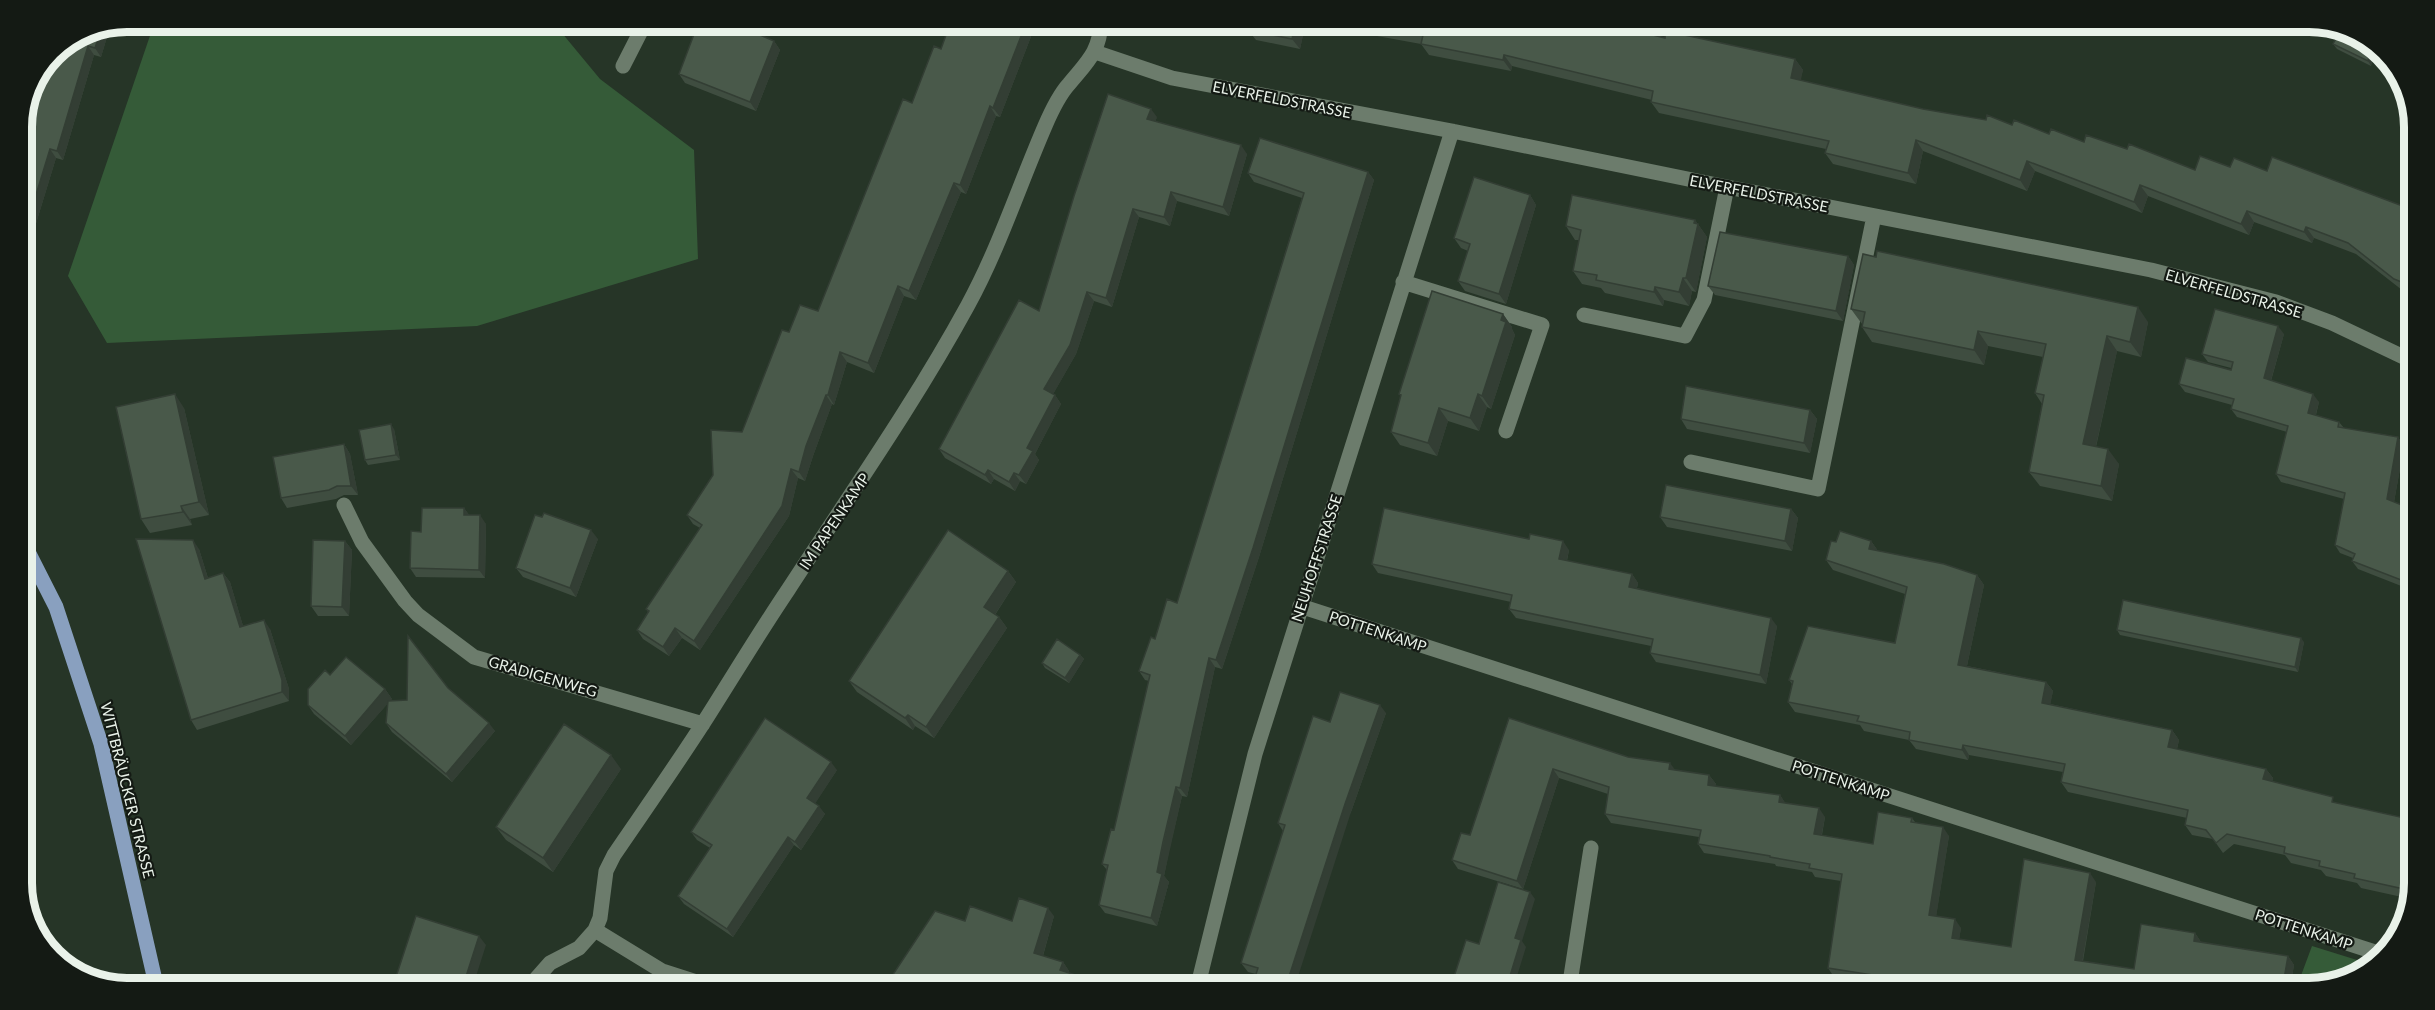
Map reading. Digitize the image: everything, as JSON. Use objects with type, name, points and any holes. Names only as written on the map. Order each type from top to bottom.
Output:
[{"type":"main road","name":"WITTBRÄUCKER STRASSE","points":[[32,560],[56,607],[101,744],[154,978]]},
{"type":"street","points":[[623,66],[640,32]]},
{"type":"street","name":"IM PAPENKAMP","points":[[595,930],[600,918],[606,871],[614,855],[703,724],[787,591],[877,457],[957,324],[988,266],[1050,117],[1068,84],[1089,63],[1095,52],[1099,32]]},
{"type":"street","name":"ELVERFELDSTRASSE","points":[[1095,52],[1172,78],[1452,131],[1727,188],[2151,270],[2276,302],[2332,323],[2403,357]]},
{"type":"street","name":"NEUHOFFSTRASSE","points":[[1200,978],[1255,754],[1452,131]]},
{"type":"street","points":[[1584,315],[1685,336],[1704,300],[1727,188]]},
{"type":"street","points":[[1691,462],[1818,489],[1874,216]]},
{"type":"street","points":[[1403,282],[1542,325],[1506,430]]},
{"type":"street","name":"GRADIGENWEG","points":[[344,505],[362,542],[405,601],[418,615],[474,657],[703,724]]},
{"type":"street","name":"POTTENKAMP","points":[[1300,606],[2374,952]]},
{"type":"street","points":[[1571,978],[1591,848]]},
{"type":"street","points":[[537,978],[550,963],[579,948],[595,930],[662,971],[684,978]]},
{"type":"green space","points":[[151,32],[561,32],[600,79],[694,150],[698,259],[477,326],[107,343],[68,276]]},
{"type":"green space","points":[[2312,946],[2363,962],[2351,969],[2321,978],[2300,978]]},
{"type":"building","points":[[695,32],[753,32],[774,41],[750,102],[679,74]]},
{"type":"building","points":[[947,32],[1023,32],[993,108],[990,106],[960,185],[954,183],[909,291],[898,286],[868,363],[840,352],[828,395],[826,395],[806,446],[799,472],[791,469],[782,506],[694,641],[675,628],[663,647],[637,630],[649,611],[646,609],[702,525],[687,515],[713,475],[711,430],[742,432],[782,330],[789,332],[800,305],[818,311],[903,99],[912,103],[934,46],[941,49]]},
{"type":"building","points":[[1258,32],[1294,32],[1292,39]]},
{"type":"building","points":[[1407,32],[1641,32],[1665,38],[1666,32],[1671,32],[1795,59],[1791,78],[1923,109],[1986,120],[1987,115],[2012,125],[2014,120],[2049,134],[2051,129],[2084,142],[2086,135],[2127,149],[2129,144],[2195,170],[2200,156],[2230,167],[2234,158],[2267,171],[2272,157],[2403,206],[2403,283],[2394,279],[2348,243],[2306,227],[2304,232],[2247,211],[2241,224],[2140,185],[2134,202],[2027,161],[2020,180],[1916,140],[1908,173],[1825,153],[1829,141],[1651,102],[1653,91],[1504,55],[1503,60],[1421,44],[1423,35]]},
{"type":"building","points":[[99,36],[95,48],[88,46],[57,151],[50,149],[32,208],[32,120],[39,90],[47,74],[59,59],[74,47]]},
{"type":"building","points":[[2337,36],[2356,44],[2370,54],[2368,61],[2333,44]]},
{"type":"building","points":[[1108,94],[1151,109],[1147,119],[1241,145],[1223,207],[1171,192],[1164,217],[1133,209],[1106,298],[1087,292],[1070,345],[1044,389],[1055,395],[1027,448],[1033,451],[1019,475],[1014,473],[1009,482],[988,470],[985,475],[939,449],[1019,300],[1039,311]]},
{"type":"building","points":[[1260,138],[1368,172],[1253,548],[1216,660],[1209,658],[1180,788],[1176,787],[1163,842],[1157,872],[1162,874],[1151,918],[1099,905],[1108,865],[1102,864],[1111,829],[1114,830],[1150,675],[1139,671],[1151,637],[1155,639],[1167,599],[1177,603],[1304,193],[1248,173]]},
{"type":"building","points":[[1474,177],[1530,195],[1499,294],[1458,281],[1470,244],[1454,238]]},
{"type":"building","points":[[1572,195],[1695,220],[1694,223],[1698,224],[1686,278],[1683,278],[1679,292],[1655,287],[1654,292],[1596,280],[1597,275],[1573,271],[1581,230],[1566,226]]},
{"type":"building","points":[[1720,232],[1848,256],[1836,311],[1708,286]]},
{"type":"building","points":[[1877,251],[2138,307],[2130,342],[2107,336],[2083,444],[2108,449],[2101,486],[2029,472],[2044,395],[2035,393],[2046,344],[1978,331],[1974,350],[1862,327],[1865,312],[1851,309],[1863,254],[1876,257]]},
{"type":"building","points":[[1432,291],[1503,314],[1501,320],[1506,322],[1482,396],[1478,394],[1470,418],[1439,408],[1428,443],[1391,432],[1401,395],[1399,394]]},
{"type":"building","points":[[2215,309],[2278,326],[2264,378],[2313,394],[2308,413],[2339,422],[2338,427],[2398,437],[2387,499],[2404,506],[2404,581],[2352,561],[2355,554],[2335,545],[2345,493],[2276,474],[2288,426],[2231,409],[2234,399],[2179,384],[2186,358],[2231,370],[2233,362],[2202,354]]},
{"type":"building","points":[[1686,386],[1810,410],[1804,443],[1681,419]]},
{"type":"building","points":[[175,394],[199,502],[181,506],[183,512],[141,519],[116,407]]},
{"type":"building","points":[[391,424],[396,455],[365,460],[359,430]]},
{"type":"building","points":[[344,444],[351,486],[337,486],[329,490],[281,498],[273,457]]},
{"type":"building","points":[[1666,485],[1791,509],[1785,541],[1660,517]]},
{"type":"building","points":[[422,508],[464,508],[464,515],[480,515],[479,570],[410,568],[411,531],[421,532]]},
{"type":"building","points":[[1384,508],[1529,539],[1530,534],[1563,541],[1559,559],[1632,574],[1629,587],[1771,618],[1760,675],[1650,653],[1653,639],[1509,609],[1512,595],[1372,564]]},
{"type":"building","points":[[544,513],[591,530],[570,588],[516,568],[535,515],[542,517]]},
{"type":"building","points":[[948,530],[1008,571],[984,607],[999,617],[926,727],[908,715],[905,718],[849,681]]},
{"type":"building","points":[[1840,531],[1871,541],[1869,549],[1944,564],[1977,575],[1958,665],[2046,682],[2042,703],[2172,730],[2168,747],[2266,769],[2263,779],[2333,797],[2332,802],[2404,818],[2403,889],[2354,878],[2355,874],[2319,866],[2320,861],[2284,853],[2285,847],[2227,834],[2216,843],[2206,830],[2185,825],[2188,810],[2061,782],[2065,764],[1963,745],[1962,750],[1909,740],[1910,732],[1857,721],[1859,716],[1788,702],[1793,681],[1789,680],[1808,626],[1895,643],[1907,587],[1826,560],[1831,541],[1836,542]]},
{"type":"building","points":[[136,539],[193,540],[205,579],[223,573],[240,627],[264,620],[282,680],[282,692],[191,720]]},
{"type":"building","points":[[313,540],[345,541],[342,607],[311,606]]},
{"type":"building","points":[[2123,600],[2301,638],[2295,667],[2117,630]]},
{"type":"building","points":[[408,636],[448,688],[489,723],[446,774],[386,723],[388,701],[407,700]]},
{"type":"building","points":[[1057,639],[1080,655],[1065,678],[1042,663]]},
{"type":"building","points":[[346,657],[385,689],[345,736],[308,705],[308,689],[325,670],[330,675]]},
{"type":"building","points":[[1340,692],[1380,705],[1289,978],[1255,978],[1258,968],[1241,963],[1285,825],[1278,823],[1313,716],[1330,722]]},
{"type":"building","points":[[765,718],[831,762],[807,798],[819,806],[795,842],[788,837],[727,929],[678,896],[712,845],[691,832]]},
{"type":"building","points":[[1509,718],[1628,757],[1670,763],[1669,769],[1709,775],[1708,785],[1780,795],[1779,802],[1819,808],[1814,834],[1873,844],[1878,812],[1912,818],[1911,822],[1943,827],[1929,915],[1955,919],[1952,938],[2011,947],[2024,859],[2090,873],[2075,960],[2134,969],[2141,924],[2195,933],[2194,941],[2288,956],[2284,978],[1886,978],[1828,968],[1842,874],[1809,868],[1810,864],[1698,844],[1701,830],[1605,814],[1609,787],[1553,769],[1517,881],[1452,860],[1461,833],[1470,835]]},
{"type":"building","points":[[564,724],[611,755],[543,858],[496,827]]},
{"type":"building","points":[[1498,882],[1530,892],[1515,938],[1521,940],[1509,978],[1454,978],[1466,940],[1479,944]]},
{"type":"building","points":[[1019,898],[1048,908],[1034,953],[1063,962],[1060,970],[1084,978],[891,978],[935,911],[965,921],[970,906],[1012,921]]},
{"type":"building","points":[[416,916],[479,936],[466,978],[396,978]]}]
